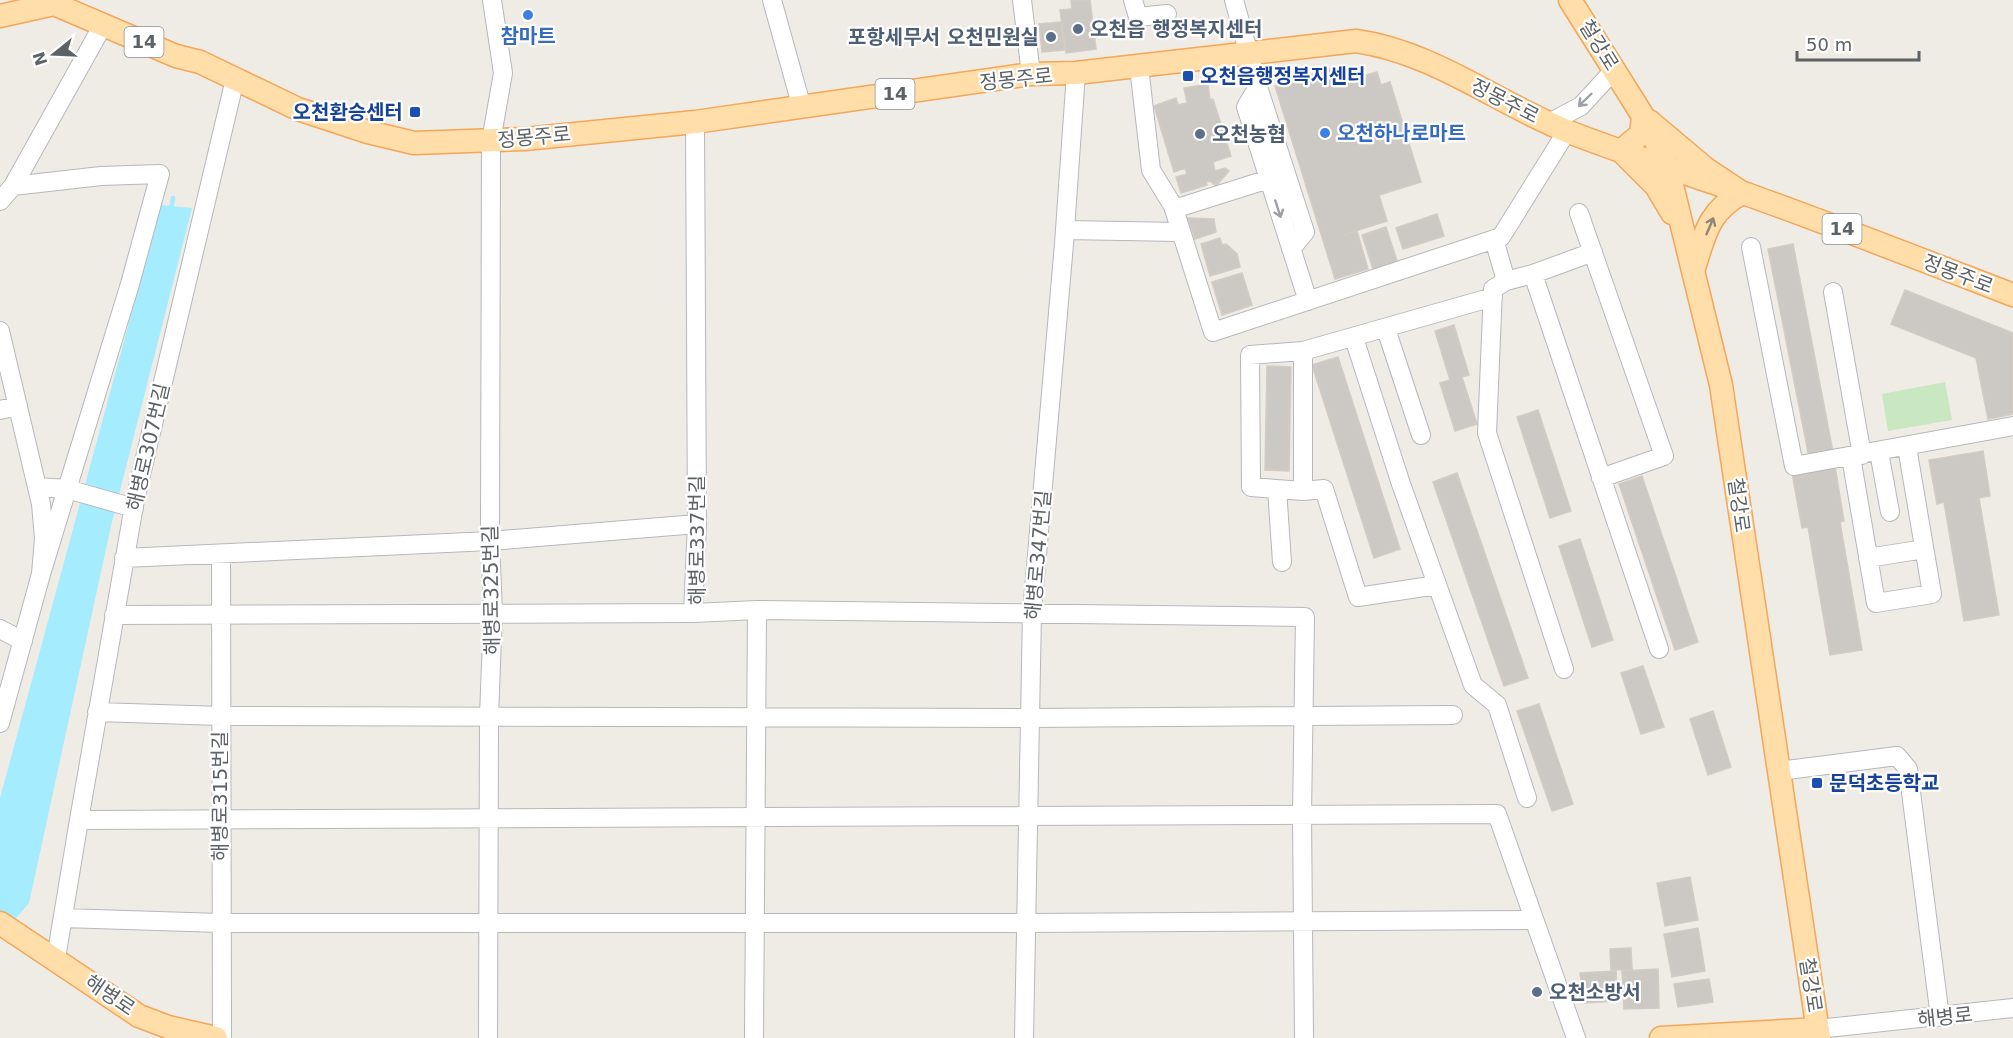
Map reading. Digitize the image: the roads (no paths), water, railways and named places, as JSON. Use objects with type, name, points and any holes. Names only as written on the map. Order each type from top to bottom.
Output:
[{"type":"main road","name":"철강로","points":[[1570,0],[1643,117],[1668,169],[1722,385],[1819,1034]]},
{"type":"main road","name":"정몽주로","points":[[0,16],[62,1],[103,25],[176,56],[200,62],[298,109],[368,132],[414,142],[491,141],[695,122],[1031,74],[1076,73],[1139,67],[1356,41],[1383,45],[1411,53],[1558,127],[1668,169],[1742,193],[2013,295]]},
{"type":"main road","points":[[1643,117],[1641,135],[1621,151],[1656,186],[1685,238]]},
{"type":"main road","points":[[1643,117],[1706,170],[1742,193],[1725,203],[1716,212],[1694,271]]},
{"type":"main road","name":"해병로","points":[[0,923],[50,954],[139,1016],[168,1027],[216,1038]]},
{"type":"main road","name":"해병로","points":[[1661,1038],[1819,1034]]},
{"type":"street","name":"해병로325번길","points":[[488,1038],[489,716],[493,612],[490,542],[491,141],[503,72],[492,0]]},
{"type":"street","points":[[772,0],[802,108]]},
{"type":"street","points":[[1022,0],[1031,74]]},
{"type":"street","points":[[1133,0],[1138,17],[1167,14]]},
{"type":"street","points":[[1234,0],[1258,87],[1305,232],[1291,249]]},
{"type":"street","points":[[0,201],[13,186],[103,25]]},
{"type":"street","points":[[1139,67],[1151,170],[1174,209],[1213,332],[1501,237],[1558,127],[1615,69]]},
{"type":"street","name":"해병로347번길","points":[[1024,1038],[1032,612],[1065,230],[1076,73]]},
{"type":"street","name":"해병로307번길","points":[[50,954],[63,918],[124,558],[129,507],[235,79]]},
{"type":"street","points":[[1258,87],[1246,107],[1308,301]]},
{"type":"street","name":"해병로337번길","points":[[695,122],[697,524],[693,613],[757,610],[1305,617],[1303,716]]},
{"type":"street","points":[[0,723],[40,574],[69,490],[160,174],[101,176],[13,186]]},
{"type":"street","points":[[1174,209],[1269,179]]},
{"type":"street","points":[[1579,213],[1664,456],[1601,478]]},
{"type":"street","points":[[1065,230],[1181,232]]},
{"type":"street","points":[[1494,239],[1506,281]]},
{"type":"street","points":[[1751,247],[1794,466],[2012,430]]},
{"type":"street","points":[[1564,669],[1488,433],[1493,289],[1506,281],[1533,274],[1593,252]]},
{"type":"street","points":[[1533,274],[1659,649]]},
{"type":"street","points":[[1833,292],[1864,455],[1868,558],[1876,603],[1932,594],[1906,447]]},
{"type":"street","points":[[1437,585],[1358,597],[1324,489],[1303,491],[1251,487],[1250,355],[1303,351],[1493,297]]},
{"type":"street","points":[[1386,329],[1421,435]]},
{"type":"street","points":[[0,331],[37,487],[44,538],[40,574]]},
{"type":"street","points":[[1354,338],[1473,686],[1497,705],[1527,798]]},
{"type":"street","points":[[1303,351],[1303,491]]},
{"type":"street","points":[[0,410],[18,406]]},
{"type":"street","points":[[1864,455],[1890,512]]},
{"type":"street","points":[[37,487],[69,490],[129,507]]},
{"type":"street","points":[[1277,489],[1282,562]]},
{"type":"street","points":[[124,558],[490,542],[697,524]]},
{"type":"street","points":[[1868,558],[1924,549]]},
{"type":"street","name":"해병로315번길","points":[[221,554],[219,819],[222,1038]]},
{"type":"street","points":[[754,1038],[754,717],[757,610]]},
{"type":"street","points":[[114,615],[693,613]]},
{"type":"street","points":[[0,629],[23,641]]},
{"type":"street","points":[[97,712],[221,716],[1030,718],[1453,715]]},
{"type":"street","points":[[1303,716],[1304,1038]]},
{"type":"street","points":[[1779,771],[1897,756],[1908,769],[1940,1017]]},
{"type":"street","points":[[79,820],[1497,814],[1576,1038]]},
{"type":"street","points":[[63,918],[220,923],[1026,923],[1534,920]]},
{"type":"street","name":"해병로","points":[[1819,1034],[2013,1008]]},
{"type":"water","points":[[161,205],[192,208],[111,526],[29,903],[0,937],[0,798]]},
{"type":"waterway","points":[[171,210],[173,198]]},
{"type":"place","name":"참마트","points":[[528,15]]},
{"type":"place","name":"오천읍 행정복지센터","points":[[1078,29]]},
{"type":"place","name":"포항세무서 오천민원실","points":[[1051,37]]},
{"type":"place","name":"오천읍행정복지센터","points":[[1188,76]]},
{"type":"place","name":"오천환승센터","points":[[415,112]]},
{"type":"place","name":"오천하나로마트","points":[[1325,133]]},
{"type":"place","name":"오천농협","points":[[1200,134]]},
{"type":"place","name":"문덕초등학교","points":[[1817,783]]},
{"type":"place","name":"오천소방서","points":[[1537,992]]}]
